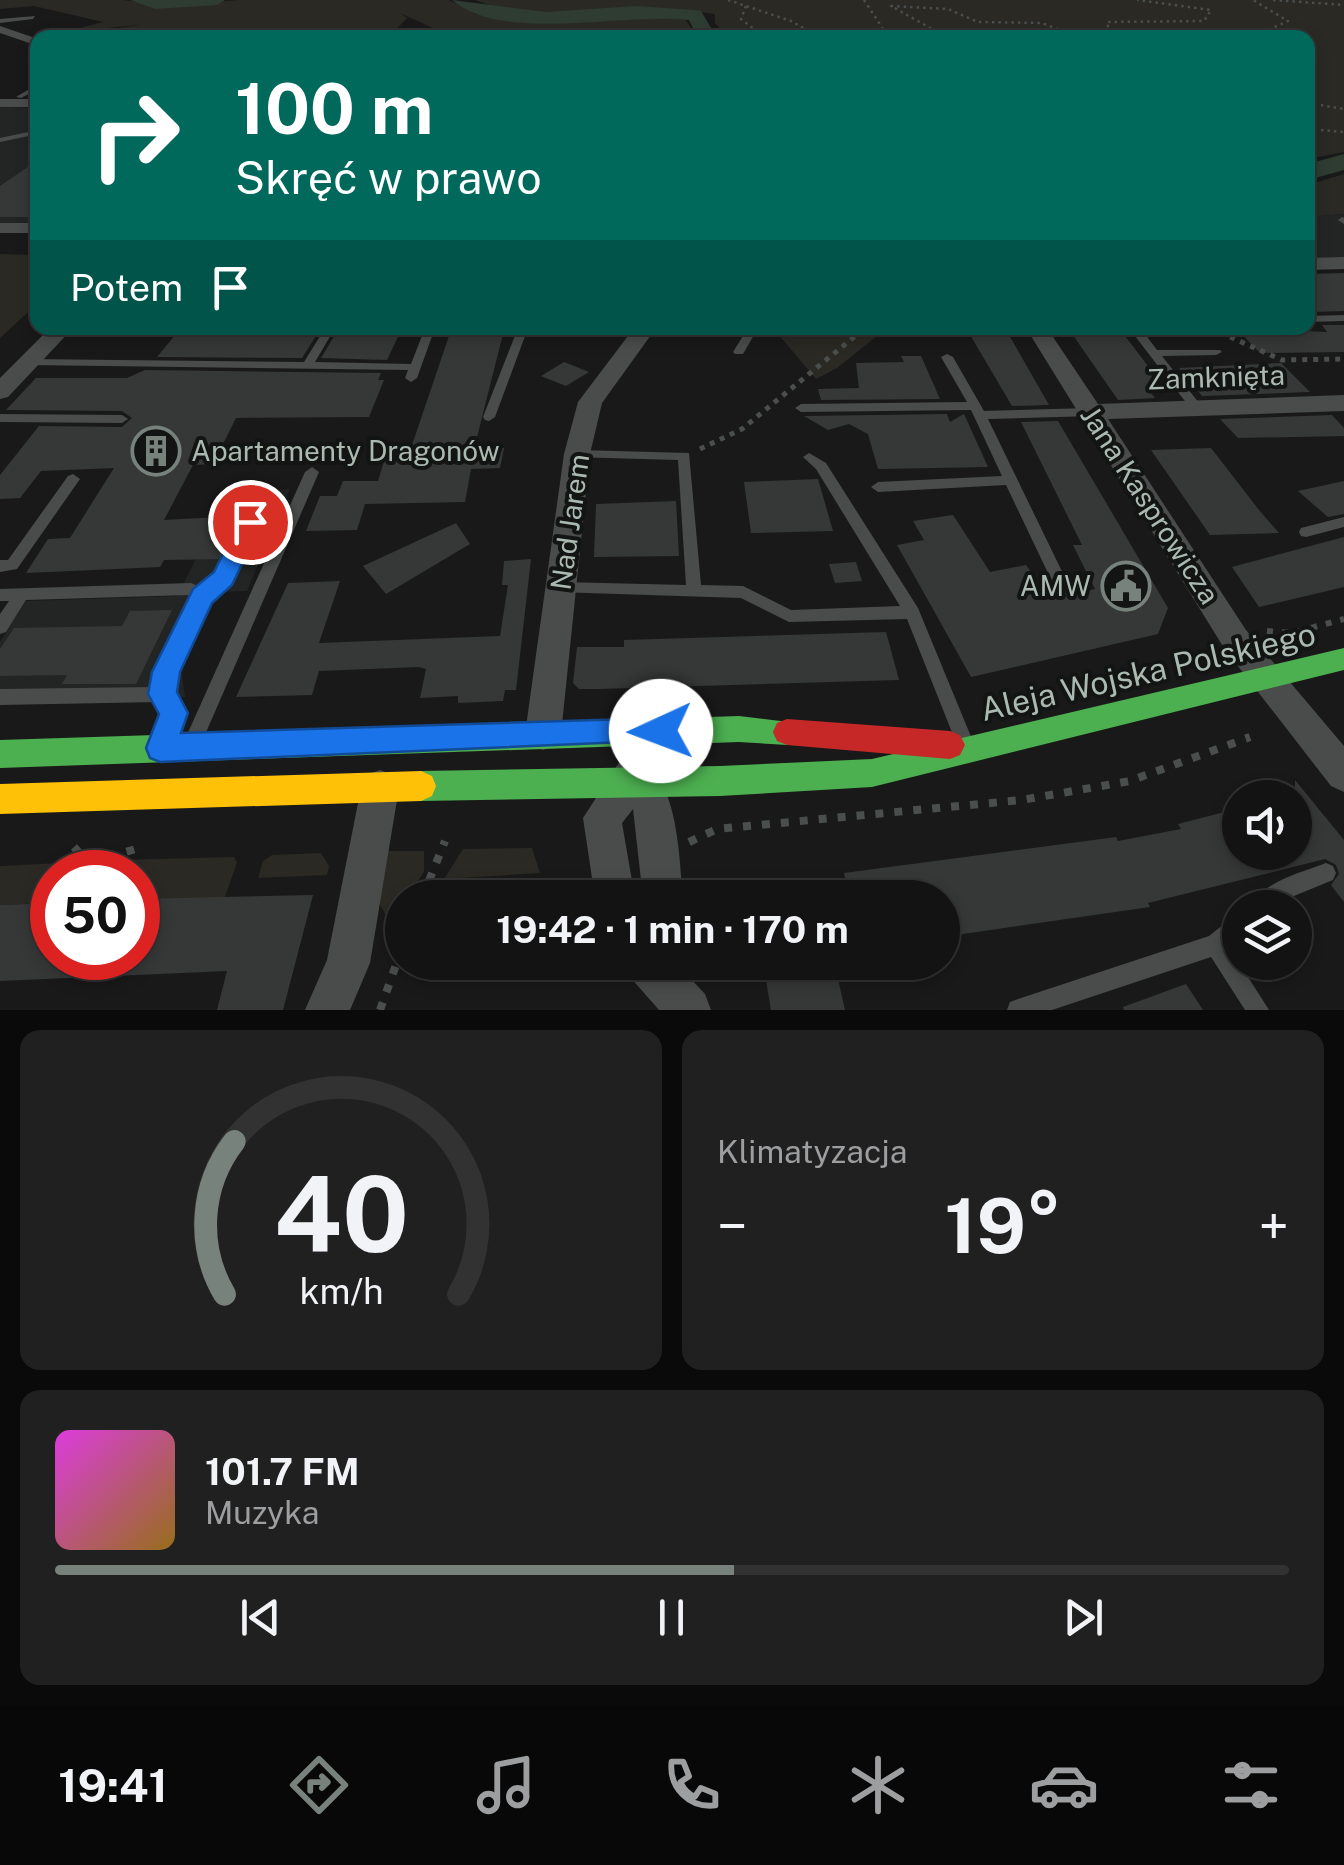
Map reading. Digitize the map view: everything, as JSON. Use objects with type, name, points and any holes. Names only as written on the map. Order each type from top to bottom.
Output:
[{"type":"main road","name":"Aleja Wojska Polskiego","points":[[0,799],[632,778],[720,782],[872,773],[1344,659]]},
{"type":"main road","name":"Aleja Wojska Polskiego","points":[[0,754],[739,728],[906,738],[966,748]]},
{"type":"street","points":[[0,29],[21,40],[30,40]]},
{"type":"street","points":[[0,103],[30,103]]},
{"type":"street","points":[[0,228],[30,228]]},
{"type":"street","points":[[1315,264],[1344,264]]},
{"type":"street","points":[[0,392],[55,335]]},
{"type":"street","name":"Nad Jarem","points":[[543,734],[577,454],[590,402],[640,335]]},
{"type":"street","name":"Jana Kasprowicza","points":[[1040,335],[1236,639],[1344,774]]},
{"type":"street","name":"Zamknięta","points":[[1090,412],[1344,403]]},
{"type":"street","points":[[633,732],[632,778],[655,812],[662,880]]},
{"type":"street","points":[[612,880],[602,818],[632,778]]},
{"type":"street","points":[[327,1010],[348,963],[380,788]]},
{"type":"lane","points":[[0,21],[33,17]]},
{"type":"lane","points":[[19,97],[30,91]]},
{"type":"lane","points":[[0,140],[30,134]]},
{"type":"lane","points":[[1315,319],[1344,318]]},
{"type":"lane","points":[[307,366],[326,335]]},
{"type":"lane","points":[[28,362],[307,366],[413,372],[427,335]]},
{"type":"lane","points":[[489,417],[519,335]]},
{"type":"lane","points":[[739,352],[749,335]]},
{"type":"lane","points":[[1141,335],[1195,406]]},
{"type":"lane","points":[[1154,353],[1216,352]]},
{"type":"lane","points":[[947,357],[978,410],[1062,590]]},
{"type":"lane","points":[[802,408],[1090,412]]},
{"type":"lane","points":[[0,418],[122,419]]},
{"type":"lane","points":[[577,454],[684,456],[694,591]]},
{"type":"lane","points":[[809,457],[821,466],[912,612],[966,748]]},
{"type":"lane","points":[[190,747],[312,472]]},
{"type":"lane","points":[[74,479],[6,566],[0,594],[191,589],[202,596]]},
{"type":"lane","points":[[878,487],[1010,480]]},
{"type":"lane","points":[[160,748],[174,713],[162,694],[166,672],[202,596],[223,578],[263,494]]},
{"type":"lane","points":[[1306,532],[1344,522]]},
{"type":"lane","points":[[560,588],[743,592],[788,616],[912,612]]},
{"type":"lane","points":[[0,627],[22,595]]},
{"type":"lane","points":[[0,698],[162,694]]},
{"type":"lane","points":[[1282,890],[1326,873]]},
{"type":"lane","points":[[1018,1010],[1215,945],[1222,939]]},
{"type":"lane","points":[[1215,945],[1258,1010]]},
{"type":"path","points":[[728,0],[806,30]]},
{"type":"path","points":[[864,0],[884,30]]},
{"type":"path","points":[[1109,30],[1107,22],[1204,22],[1212,10],[1138,0]]},
{"type":"path","points":[[1253,0],[1288,21],[1268,30]]},
{"type":"path","points":[[1273,0],[1290,5],[1344,5]]},
{"type":"path","points":[[934,30],[891,6],[923,5],[969,15],[978,22],[1026,18],[1055,23],[1067,30]]},
{"type":"path","points":[[746,6],[741,18],[755,30]]},
{"type":"path","points":[[1315,104],[1344,109]]},
{"type":"path","points":[[1315,130],[1344,132]]},
{"type":"path","points":[[684,456],[742,429],[856,335]]},
{"type":"path","points":[[1226,335],[1282,360],[1344,359]]},
{"type":"path","points":[[1267,630],[1292,633],[1344,619]]},
{"type":"path","points":[[682,846],[716,829],[1022,800],[1130,781],[1250,737]]},
{"type":"path","points":[[429,880],[445,841]]},
{"type":"path","points":[[74,847],[82,856],[115,855],[143,847]]},
{"type":"path","points":[[380,1010],[391,980]]},
{"type":"shaded area","points":[[0,0],[123,0],[165,6],[240,0],[449,0],[475,14],[498,18],[667,10],[681,14],[693,30],[446,30],[400,13],[407,18],[396,30],[106,30],[139,25],[73,30],[103,22],[34,6],[0,9]]},
{"type":"shaded area","points":[[475,0],[1344,0],[1344,152],[1315,158],[1315,30],[721,30],[715,23],[715,14],[655,10],[564,13],[504,8]]},
{"type":"shaded area","points":[[0,107],[30,108],[30,223],[0,223]]},
{"type":"shaded area","points":[[1344,174],[1344,214],[1315,216],[1315,183]]},
{"type":"shaded area","points":[[1344,214],[1344,258],[1315,259],[1315,216]]},
{"type":"shaded area","points":[[0,254],[30,255],[30,310],[0,338]]},
{"type":"shaded area","points":[[779,335],[878,335],[837,368],[816,379]]},
{"type":"shaded area","points":[[290,489],[247,591],[215,592],[181,668],[185,697],[0,704],[0,642],[26,601],[177,596],[231,491]]},
{"type":"shaded area","points":[[532,848],[540,873],[444,879],[463,849]]},
{"type":"shaded area","points":[[386,851],[424,851],[424,872],[419,880],[385,880],[385,914],[379,903]]},
{"type":"shaded area","points":[[321,853],[329,866],[327,875],[258,878],[263,861],[272,855]]},
{"type":"shaded area","points":[[234,857],[237,863],[224,899],[160,899],[160,859]]},
{"type":"shaded area","points":[[30,864],[30,904],[0,905],[0,866]]},
{"type":"building","points":[[30,165],[30,217],[0,217],[0,186]]},
{"type":"building","points":[[1344,273],[1344,311],[1315,312],[1315,274]]},
{"type":"building","points":[[1322,325],[1344,325],[1344,352],[1260,353],[1243,335],[1315,335],[1315,331],[1327,332]]},
{"type":"building","points":[[175,335],[317,335],[302,358],[157,357]]},
{"type":"building","points":[[335,335],[399,335],[387,360],[321,358]]},
{"type":"building","points":[[449,335],[503,335],[474,449],[504,448],[500,468],[471,469],[465,502],[365,504],[357,530],[306,531],[320,496],[337,496],[343,481],[378,481],[387,451],[410,451]]},
{"type":"building","points":[[970,335],[1009,335],[1049,405],[1012,406]]},
{"type":"building","points":[[1073,335],[1125,336],[1164,387],[1146,387],[1155,398],[1118,400]]},
{"type":"building","points":[[901,356],[921,356],[940,399],[821,400],[818,389],[859,388],[856,363],[904,362]]},
{"type":"building","points":[[564,362],[589,372],[566,386],[541,376]]},
{"type":"building","points":[[1281,363],[1310,392],[1202,396],[1179,368]]},
{"type":"building","points":[[145,370],[381,373],[378,380],[384,380],[369,417],[236,418],[213,464],[193,465],[164,520],[240,516],[220,559],[164,560],[160,567],[26,573],[48,539],[70,538],[114,468],[41,471],[20,498],[0,499],[0,475],[39,426],[122,427],[132,418],[122,411],[6,410],[36,378],[127,378]]},
{"type":"building","points":[[947,414],[950,422],[964,414],[988,467],[878,469],[868,434],[849,424],[828,430],[804,416]]},
{"type":"building","points":[[1332,415],[1344,428],[1344,436],[1238,438],[1220,419]]},
{"type":"building","points":[[1058,421],[1168,608],[1158,634],[971,677],[897,545],[924,540],[913,521],[953,515],[990,572],[1026,565],[1051,600],[1095,589],[1073,545],[1082,545],[1021,422]]},
{"type":"building","points":[[1211,448],[1279,533],[1210,535],[1151,450]]},
{"type":"building","points":[[818,479],[833,531],[751,533],[744,482]]},
{"type":"building","points":[[1344,481],[1344,514],[1328,517],[1298,491]]},
{"type":"building","points":[[676,501],[679,556],[594,557],[596,504]]},
{"type":"building","points":[[456,523],[470,544],[386,594],[363,566]]},
{"type":"building","points":[[1344,537],[1344,587],[1259,607],[1232,567]]},
{"type":"building","points":[[531,559],[516,690],[505,690],[503,701],[458,703],[458,696],[420,698],[426,669],[419,667],[319,671],[312,695],[236,697],[288,583],[340,581],[319,643],[500,636],[508,585],[502,585],[504,561]]},
{"type":"building","points":[[856,562],[862,581],[835,583],[829,564]]},
{"type":"building","points":[[172,610],[136,684],[62,684],[67,675],[0,676],[0,649],[14,628],[122,626],[130,611]]},
{"type":"building","points":[[886,632],[899,680],[599,689],[579,689],[573,683],[577,647],[624,647],[624,640]]},
{"type":"building","points":[[1312,801],[1344,840],[1344,902],[1331,885],[1339,874],[1336,865],[1325,859],[1312,862]]},
{"type":"building","points":[[1222,813],[1222,870],[1281,870],[1148,903],[1150,907],[960,934],[960,880],[827,880],[845,878],[844,873],[1116,837],[1118,841],[1181,829],[1178,824]]},
{"type":"building","points":[[313,895],[283,1010],[217,1010],[227,971],[160,974],[160,898]]},
{"type":"building","points":[[30,904],[30,980],[0,981],[0,905]]},
{"type":"building","points":[[766,980],[838,980],[845,1010],[771,1010]]},
{"type":"building","points":[[1186,984],[1203,1010],[1124,1010],[1123,1007]]},
{"type":"waterway","points":[[138,0],[155,4],[217,0]]},
{"type":"waterway","points":[[460,0],[488,11],[517,16],[636,12],[695,15],[703,30]]},
{"type":"waterway","points":[[1315,170],[1344,162]]},
{"type":"traffic: fast","points":[[421,786],[720,781],[872,773],[1344,659]]},
{"type":"traffic: fast","points":[[0,754],[739,729],[787,732]]},
{"type":"traffic: slow","points":[[0,799],[421,786]]},
{"type":"traffic: jam","points":[[787,732],[950,745]]},
{"type":"place","name":"Apartamenty Dragonów","points":[[156,451]]},
{"type":"place","name":"AMW","points":[[1126,586]]},
{"type":"route","points":[[250,522],[223,578],[202,596],[166,672],[162,694],[174,713],[160,748],[661,731]]}]
